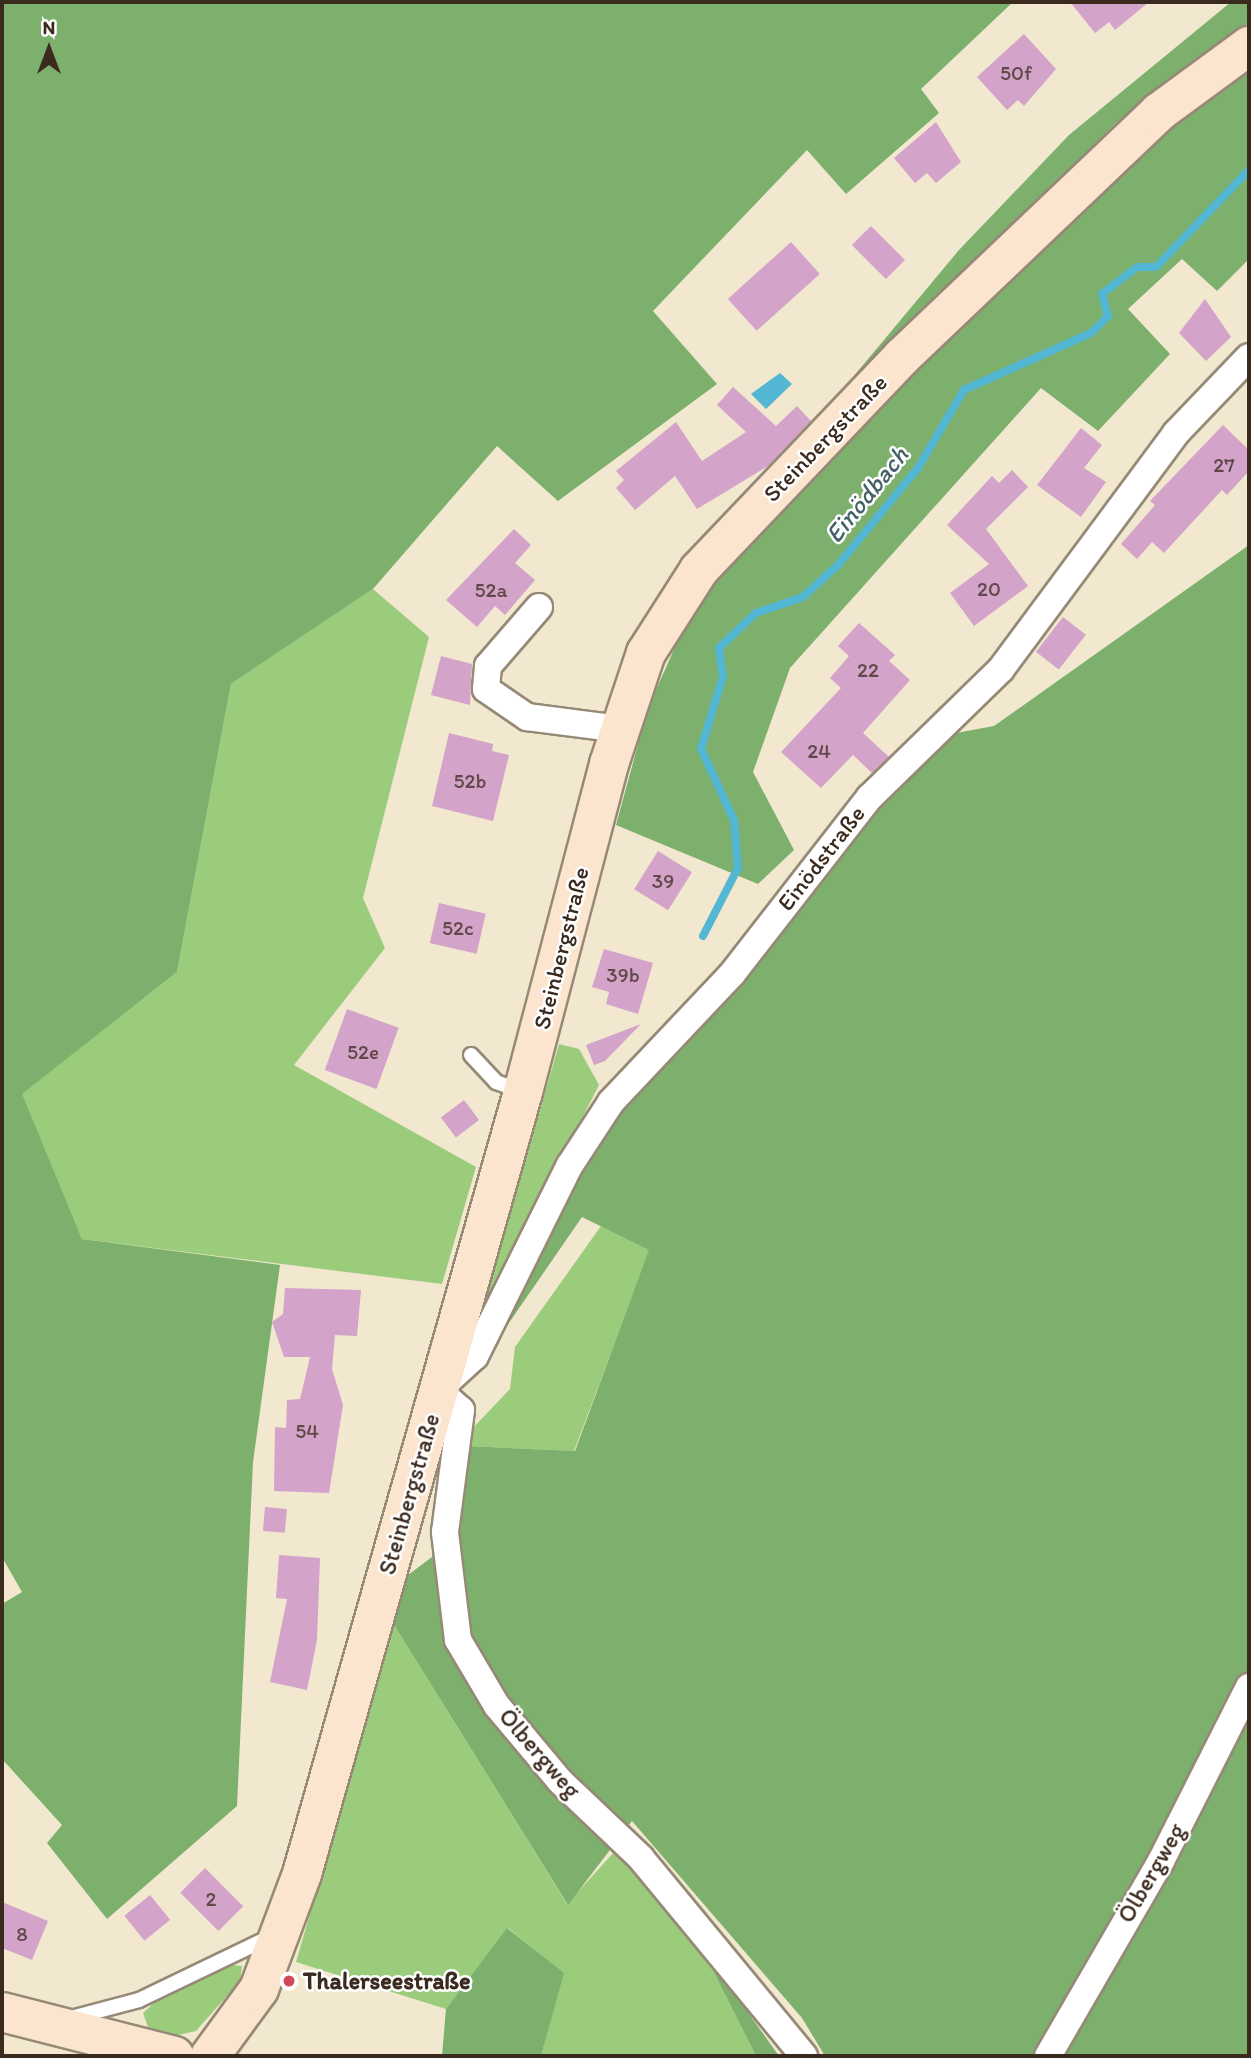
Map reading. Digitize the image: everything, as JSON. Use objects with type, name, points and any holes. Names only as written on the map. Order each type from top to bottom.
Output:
[{"type":"main road","name":"Steinbergstraße","points":[[210,2056],[258,1989],[281,1932],[523,1092],[619,729],[646,653],[699,570],[1028,230],[1158,112],[1249,46]]},
{"type":"main road","points":[[2,2012],[174,2056]]},
{"type":"street","name":"Einödstraße","points":[[438,1390],[475,1356],[570,1165],[611,1102],[732,974],[828,845],[1001,669],[1176,433],[1249,357]]},
{"type":"street","points":[[538,607],[488,666],[486,688],[527,717],[619,729]]},
{"type":"street","name":"Ölbergweg","points":[[438,1390],[461,1410],[445,1532],[458,1640],[497,1706],[560,1781],[642,1858],[804,2056]]},
{"type":"street","name":"Ölbergweg","points":[[1048,2056],[1161,1861],[1249,1687]]},
{"type":"lane","points":[[471,1055],[496,1082],[523,1092]]},
{"type":"lane","points":[[46,2024],[139,2000],[281,1932]]},
{"type":"green space","points":[[2,2],[1013,2],[921,89],[939,113],[846,194],[807,150],[653,311],[717,384],[558,501],[497,446],[373,589],[231,684],[177,972],[22,1094],[82,1239],[280,1265],[253,1462],[237,1806],[107,1919],[47,1843],[62,1825],[2,1759],[2,1604],[22,1592],[2,1557]]},
{"type":"green space","points":[[1231,2],[1249,2],[1249,22],[1117,122],[846,394],[843,389],[959,250],[1069,135]]},
{"type":"green space","points":[[1249,64],[1249,259],[1217,291],[1182,259],[1128,309],[1170,354],[1098,431],[1041,388],[790,668],[753,772],[794,850],[758,884],[616,825],[648,708],[679,638],[718,580],[988,289],[1139,148]]},
{"type":"green space","points":[[1249,545],[1249,2056],[825,2056],[802,2018],[632,1821],[568,1905],[394,1625],[408,1575],[460,1536],[467,1446],[575,1451],[649,1250],[582,1217],[493,1346],[539,1245],[616,1110],[874,805],[956,733],[994,726]]},
{"type":"green space","points":[[373,589],[429,637],[363,898],[385,948],[294,1065],[476,1167],[442,1284],[82,1239],[21,1094],[177,972],[231,684]]},
{"type":"green space","points":[[559,1044],[579,1049],[599,1085],[482,1313]]},
{"type":"green space","points":[[601,1226],[650,1250],[574,1451],[467,1446],[471,1430],[510,1389],[515,1347]]},
{"type":"green space","points":[[394,1625],[567,1904],[615,1851],[700,1945],[756,2056],[541,2056],[563,1973],[508,1928],[446,2009],[296,1962]]},
{"type":"green space","points":[[507,1928],[564,1973],[541,2056],[442,2056],[446,2009]]},
{"type":"green space","points":[[700,1945],[779,2056],[756,2056]]},
{"type":"green space","points":[[232,1965],[242,1966],[240,1981],[196,2031],[165,2038],[150,2033],[143,2013],[156,2001]]},
{"type":"water","points":[[780,373],[792,384],[766,409],[751,394]]},
{"type":"building","points":[[1070,2],[1149,2],[1115,30],[1109,22],[1095,33]]},
{"type":"building","points":[[1024,34],[1056,69],[1024,106],[1018,100],[1007,110],[977,77]]},
{"type":"building","points":[[936,122],[961,162],[936,183],[927,173],[915,183],[894,158]]},
{"type":"building","points":[[871,226],[905,260],[886,279],[852,245]]},
{"type":"building","points":[[791,242],[820,274],[757,331],[728,299]]},
{"type":"building","points":[[1205,299],[1231,337],[1206,361],[1179,333]]},
{"type":"building","points":[[733,387],[776,426],[797,406],[811,421],[768,466],[697,509],[675,476],[635,510],[616,488],[624,480],[616,471],[676,422],[702,461],[746,432],[717,405]]},
{"type":"building","points":[[1223,425],[1249,450],[1249,471],[1227,495],[1222,490],[1164,553],[1152,542],[1137,559],[1121,544],[1155,505],[1150,501]]},
{"type":"building","points":[[1081,428],[1102,445],[1084,468],[1106,482],[1081,517],[1037,485]]},
{"type":"building","points":[[1012,470],[1028,487],[986,529],[1028,586],[974,626],[950,593],[989,564],[947,525],[992,476],[999,483]]},
{"type":"building","points":[[514,529],[531,545],[515,563],[535,580],[505,615],[495,606],[477,627],[446,600]]},
{"type":"building","points":[[1063,617],[1086,635],[1059,670],[1036,652]]},
{"type":"building","points":[[859,623],[895,655],[889,661],[910,680],[863,733],[889,757],[872,773],[853,755],[821,788],[781,752],[841,688],[830,678],[849,656],[838,646]]},
{"type":"building","points":[[441,656],[472,664],[470,705],[431,695]]},
{"type":"building","points":[[449,733],[493,744],[492,751],[509,755],[493,821],[432,806]]},
{"type":"building","points":[[658,851],[692,872],[668,910],[634,889]]},
{"type":"building","points":[[439,903],[486,914],[477,954],[430,943]]},
{"type":"building","points":[[604,949],[653,963],[638,1014],[606,1004],[609,992],[592,987]]},
{"type":"building","points":[[347,1009],[399,1028],[376,1089],[325,1070]]},
{"type":"building","points":[[641,1024],[605,1061],[594,1065],[586,1045]]},
{"type":"building","points":[[464,1100],[479,1120],[456,1137],[441,1117]]},
{"type":"building","points":[[285,1288],[361,1290],[357,1336],[335,1335],[332,1369],[343,1405],[329,1493],[274,1491],[275,1427],[286,1428],[287,1400],[300,1399],[310,1357],[284,1357],[272,1322],[283,1314]]},
{"type":"building","points":[[265,1507],[287,1509],[285,1533],[263,1531]]},
{"type":"building","points":[[279,1555],[320,1558],[317,1640],[307,1690],[270,1682],[287,1599],[276,1598]]},
{"type":"building","points":[[205,1868],[243,1906],[218,1931],[180,1893]]},
{"type":"building","points":[[150,1895],[170,1920],[144,1941],[124,1916]]},
{"type":"building","points":[[2,1902],[48,1921],[32,1960],[2,1948]]},
{"type":"waterway","name":"Einödbach","points":[[703,936],[738,868],[734,820],[701,749],[723,676],[719,648],[756,613],[803,597],[838,565],[918,468],[964,390],[1091,333],[1108,316],[1102,294],[1137,267],[1156,267],[1249,170]]},
{"type":"place","name":"Thalerseestraße","points":[[289,1981]]}]
